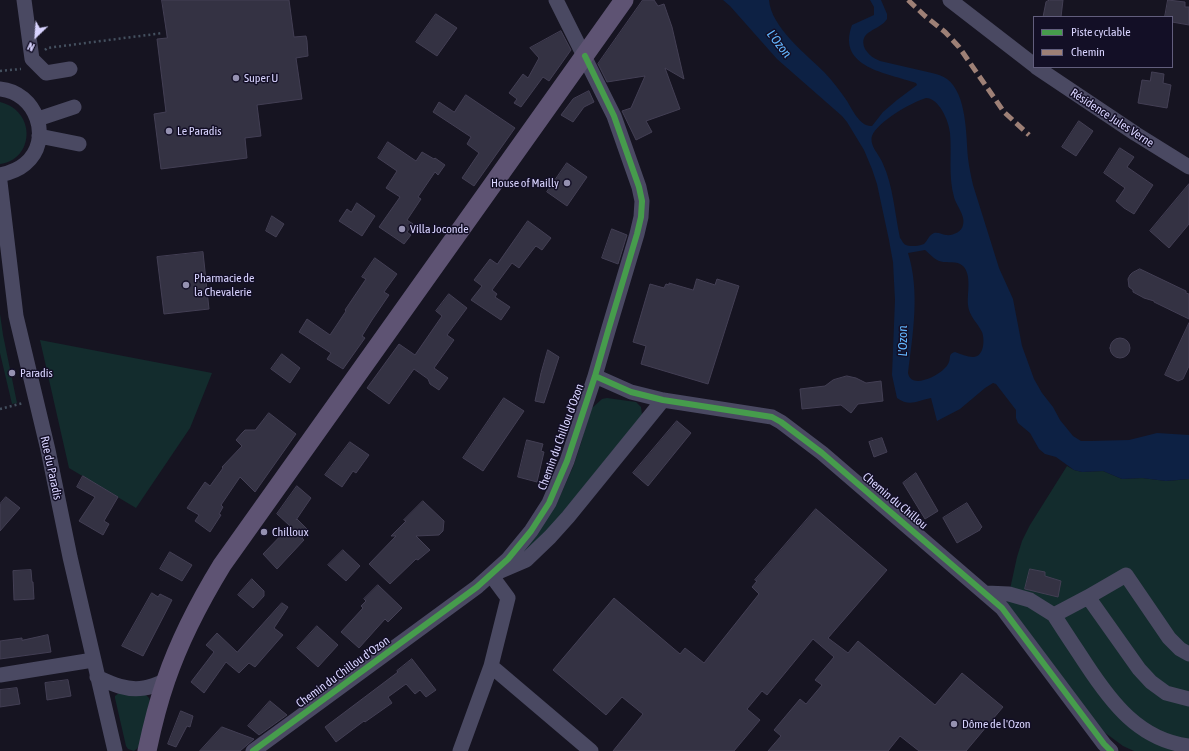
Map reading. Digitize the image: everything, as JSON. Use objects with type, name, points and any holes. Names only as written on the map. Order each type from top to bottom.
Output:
[{"type":"main road","points":[[147,751],[165,681],[175,656],[206,592],[222,565],[624,0]]},
{"type":"street","points":[[24,0],[32,59],[46,73],[70,70]]},
{"type":"street","name":"Chemin du Chillou d'Ozon","points":[[253,751],[465,597],[491,575],[508,559],[531,531],[549,503],[567,461],[595,376],[637,234],[641,216],[642,201],[639,187],[614,116],[556,0]]},
{"type":"street","name":"Résidence Jules Verne","points":[[956,3],[1033,64]]},
{"type":"street","name":"Résidence Jules Verne","points":[[1038,68],[1136,134],[1189,167]]},
{"type":"street","points":[[0,89],[17,94],[31,106],[38,119],[39,136],[36,150],[26,163],[14,171],[0,175]]},
{"type":"street","points":[[38,119],[74,107]]},
{"type":"street","points":[[39,136],[80,144]]},
{"type":"street","name":"Rue du Paradis","points":[[0,182],[16,316],[48,450],[70,557],[115,751]]},
{"type":"street","name":"Chemin du Chillou","points":[[595,376],[631,392],[663,400],[772,417],[781,422],[822,453],[1002,608],[1104,744],[1111,751]]},
{"type":"street","points":[[460,751],[491,666],[508,598],[491,575],[526,560],[550,537],[663,400]]},
{"type":"street","points":[[1054,615],[1126,575],[1169,638],[1180,649],[1189,654]]},
{"type":"street","points":[[986,593],[1009,594],[1030,600],[1054,615],[1103,689],[1117,707],[1131,720],[1148,732],[1165,741],[1189,746]]},
{"type":"street","points":[[1088,597],[1139,669],[1151,682],[1166,693],[1189,699]]},
{"type":"street","points":[[0,676],[93,660]]},
{"type":"street","points":[[491,666],[591,751]]},
{"type":"street","points":[[98,676],[121,687],[132,688],[143,688],[165,681]]},
{"type":"path","points":[[0,72],[26,68],[47,48],[163,33]]},
{"type":"path","points":[[0,409],[36,400]]},
{"type":"green space","points":[[0,102],[12,107],[20,115],[25,125],[27,135],[25,145],[20,154],[11,161],[0,164]]},
{"type":"green space","points":[[0,314],[17,403],[12,404],[0,353]]},
{"type":"green space","points":[[40,340],[212,373],[190,428],[136,508],[69,468]]},
{"type":"green space","points":[[607,398],[636,402],[641,407],[642,415],[541,539],[518,557],[556,505],[573,467],[592,408],[602,399]]},
{"type":"green space","points":[[1067,466],[1082,472],[1103,471],[1122,479],[1142,478],[1166,481],[1189,479],[1189,751],[1134,751],[1123,746],[1104,732],[1007,603],[1022,541],[1030,525]]},
{"type":"green space","points":[[119,693],[145,694],[150,701],[139,747],[134,751],[128,749],[126,746],[115,698],[115,696]]},
{"type":"water","name":"L'Ozon","points":[[723,0],[769,0],[771,10],[776,20],[790,39],[830,79],[860,121],[868,126],[872,126],[883,112],[917,85],[916,83],[879,72],[858,60],[851,51],[849,39],[852,25],[874,15],[874,7],[870,0],[881,0],[887,14],[887,19],[884,23],[870,31],[864,38],[863,43],[865,49],[871,56],[880,61],[942,76],[954,86],[958,94],[962,105],[966,127],[968,161],[973,185],[999,268],[1013,299],[1022,346],[1034,379],[1042,393],[1073,436],[1081,441],[1129,440],[1157,433],[1189,435],[1189,479],[1166,481],[1142,478],[1122,479],[1103,471],[1082,472],[1074,470],[1056,457],[1045,454],[1039,449],[1030,433],[1018,423],[1016,418],[1016,410],[996,384],[993,383],[960,409],[937,421],[931,398],[910,403],[897,398],[892,375],[895,300],[893,262],[877,184],[864,150],[842,116],[777,59]],"holes":[[[926,98],[931,99],[939,106],[948,122],[951,149],[952,189],[964,222],[961,230],[954,234],[945,235],[934,233],[924,244],[910,246],[903,243],[900,238],[889,181],[882,161],[873,147],[871,140],[875,131],[888,119],[904,108]],[[925,250],[937,260],[961,264],[966,270],[968,279],[968,305],[972,316],[982,332],[983,348],[977,356],[973,357],[955,352],[953,353],[948,364],[943,370],[935,376],[918,381],[910,378],[908,373],[915,297],[912,267],[908,253]]]},
{"type":"building","name":"Super U","points":[[162,0],[289,0],[294,37],[306,36],[307,41],[308,56],[296,58],[302,99],[257,105],[261,136],[245,138],[247,158],[161,169],[154,114],[166,112],[157,39],[167,38]]},
{"type":"building","points":[[643,0],[654,0],[658,6],[664,4],[672,27],[684,79],[665,68],[680,109],[646,121],[652,132],[636,140],[622,111],[631,108],[645,76],[607,82],[598,64]]},
{"type":"building","points":[[1050,0],[1063,0],[1061,16],[1043,16],[1046,2]]},
{"type":"building","points":[[1168,0],[1185,2],[1185,7],[1189,7],[1189,25],[1173,22],[1173,16],[1165,16]]},
{"type":"building","points":[[436,14],[457,28],[437,56],[416,42]]},
{"type":"building","points":[[561,31],[571,50],[549,81],[543,77],[521,107],[514,103],[517,99],[509,93],[523,74],[528,78],[539,58],[530,48]]},
{"type":"building","points":[[1152,72],[1164,74],[1163,83],[1171,85],[1167,108],[1138,103],[1142,80],[1150,81]]},
{"type":"building","points":[[589,91],[594,102],[584,107],[573,122],[561,115],[573,99]]},
{"type":"building","points":[[466,95],[515,128],[474,186],[462,178],[479,153],[467,144],[471,137],[433,112],[439,102],[454,112]]},
{"type":"building","points":[[1079,121],[1093,131],[1076,156],[1062,147]]},
{"type":"building","points":[[388,142],[416,161],[422,152],[445,165],[438,175],[435,172],[418,197],[421,199],[407,220],[413,224],[407,232],[411,235],[404,244],[379,227],[400,197],[386,188],[397,171],[378,158]]},
{"type":"building","points":[[1120,148],[1134,157],[1127,167],[1153,185],[1134,214],[1116,201],[1125,188],[1104,173]]},
{"type":"building","points":[[567,163],[587,177],[567,206],[547,192]]},
{"type":"building","points":[[1189,184],[1189,224],[1169,248],[1150,231]]},
{"type":"building","points":[[357,203],[375,216],[362,236],[339,221],[347,209],[351,212]]},
{"type":"building","points":[[272,216],[284,224],[276,237],[266,231]]},
{"type":"building","points":[[528,221],[551,238],[542,250],[536,246],[519,268],[512,263],[492,290],[497,294],[495,297],[510,307],[501,320],[471,300],[482,286],[474,280],[490,259],[497,264]]},
{"type":"building","points":[[612,229],[627,235],[618,264],[602,258]]},
{"type":"building","points":[[203,252],[209,309],[164,314],[157,257]]},
{"type":"building","points":[[375,258],[397,274],[384,292],[389,295],[362,336],[365,338],[343,369],[327,359],[331,353],[299,332],[307,319],[330,335],[366,279],[362,277]]},
{"type":"building","points":[[1140,269],[1186,291],[1186,293],[1189,294],[1189,319],[1133,292],[1133,290],[1129,287],[1128,279],[1132,273]]},
{"type":"building","points":[[697,279],[715,285],[717,279],[739,286],[708,384],[641,364],[646,346],[633,342],[650,284],[664,288],[666,284],[669,285],[669,283],[693,290]]},
{"type":"building","points":[[449,294],[467,308],[447,335],[454,340],[434,368],[448,378],[439,390],[430,384],[428,379],[414,369],[389,404],[367,388],[399,344],[415,355],[442,316],[436,311]]},
{"type":"building","points":[[1189,323],[1189,366],[1183,379],[1178,381],[1165,375]]},
{"type":"building","points":[[1120,338],[1127,341],[1130,348],[1127,355],[1120,358],[1113,355],[1110,348],[1113,341]]},
{"type":"building","points":[[548,350],[559,357],[544,403],[535,401]]},
{"type":"building","points":[[282,354],[300,368],[290,383],[271,369]]},
{"type":"building","points":[[847,376],[856,378],[866,383],[881,381],[883,401],[858,404],[851,413],[841,405],[802,409],[800,389],[825,386],[833,380]]},
{"type":"building","points":[[504,398],[524,411],[483,471],[463,458]]},
{"type":"building","points":[[269,413],[296,434],[255,492],[240,477],[221,505],[223,507],[219,514],[221,515],[210,532],[195,521],[199,515],[187,508],[205,482],[210,486],[223,468],[222,467],[242,446],[236,440],[242,433],[245,430],[255,430]]},
{"type":"building","points":[[677,421],[691,433],[648,486],[633,473]]},
{"type":"building","points":[[882,438],[887,452],[874,457],[869,442]]},
{"type":"building","points":[[527,440],[543,444],[541,451],[544,452],[537,482],[518,477]]},
{"type":"building","points":[[350,442],[369,455],[356,473],[353,471],[342,487],[325,475]]},
{"type":"building","points":[[916,473],[938,511],[925,519],[903,483]]},
{"type":"building","points":[[83,476],[118,497],[104,521],[109,524],[103,535],[79,521],[95,497],[77,487]]},
{"type":"building","points":[[297,486],[311,498],[296,520],[297,519],[309,531],[302,538],[304,540],[277,569],[263,554],[290,526],[277,514]]},
{"type":"building","points":[[6,497],[20,508],[0,531],[0,504]]},
{"type":"building","points":[[423,501],[444,521],[443,531],[439,535],[416,536],[430,550],[418,560],[416,559],[390,584],[369,564],[396,536],[391,536],[406,521],[404,520]]},
{"type":"building","points":[[967,503],[982,527],[980,530],[957,543],[943,518]]},
{"type":"building","points":[[816,509],[887,570],[828,638],[848,653],[858,641],[935,705],[962,673],[1003,707],[966,751],[919,751],[900,736],[888,751],[768,751],[781,736],[774,730],[800,699],[806,704],[822,685],[815,680],[834,657],[813,639],[767,695],[762,691],[747,709],[760,720],[734,751],[613,751],[643,714],[622,697],[606,715],[553,670],[614,598],[680,654],[685,648],[704,663],[759,594],[752,587],[757,581],[755,580]]},
{"type":"building","points":[[343,550],[360,566],[346,581],[328,565]]},
{"type":"building","points":[[170,552],[192,565],[182,581],[160,569]]},
{"type":"building","points":[[1030,569],[1045,572],[1045,576],[1061,581],[1058,597],[1025,589]]},
{"type":"building","points":[[31,570],[34,599],[14,600],[13,571]]},
{"type":"building","points":[[252,579],[264,591],[264,596],[253,608],[238,595]]},
{"type":"building","points":[[378,585],[402,608],[388,622],[385,619],[359,648],[341,632],[363,608],[361,606],[366,601],[364,599]]},
{"type":"building","points":[[152,593],[158,597],[160,594],[172,600],[143,656],[122,646]]},
{"type":"building","points":[[282,603],[288,607],[274,628],[283,635],[255,667],[249,663],[239,673],[226,662],[204,693],[191,682],[214,652],[206,645],[217,633],[237,652]]},
{"type":"building","points":[[317,626],[338,645],[318,667],[297,648]]},
{"type":"building","points":[[48,635],[51,652],[0,659],[0,641],[22,638],[22,640]]},
{"type":"building","points":[[412,659],[436,690],[426,697],[420,690],[415,694],[406,684],[388,697],[392,703],[365,722],[364,721],[336,742],[325,727],[398,672],[397,671]]},
{"type":"building","points":[[68,680],[71,696],[47,700],[45,683]]},
{"type":"building","points":[[17,688],[20,704],[0,707],[0,690]]},
{"type":"building","points":[[270,701],[287,715],[259,735],[248,726]]},
{"type":"building","points":[[181,711],[193,716],[190,727],[187,726],[176,747],[168,744]]},
{"type":"building","points":[[222,727],[254,739],[240,751],[200,751]]},
{"type":"marked path","points":[[908,0],[945,32],[959,47],[1004,112],[1029,135]]},
{"type":"cycle path","points":[[253,751],[477,587],[508,559],[531,531],[549,503],[567,461],[595,376],[641,217],[642,201],[639,187],[614,116],[585,56]]},
{"type":"cycle path","points":[[595,376],[631,392],[663,400],[772,417],[781,422],[822,453],[1002,608],[1104,744],[1111,751]]},
{"type":"place","name":"Super U","points":[[236,78]]},
{"type":"place","name":"Le Paradis","points":[[169,131]]},
{"type":"place","name":"House of Mailly","points":[[567,183]]},
{"type":"place","name":"Villa Joconde","points":[[402,229]]},
{"type":"place","name":"Pharmacie de la Chevalerie","points":[[186,285]]},
{"type":"place","name":"Paradis","points":[[12,373]]},
{"type":"place","name":"Chilloux","points":[[264,532]]},
{"type":"place","name":"Dôme de l'Ozon","points":[[954,724]]}]
